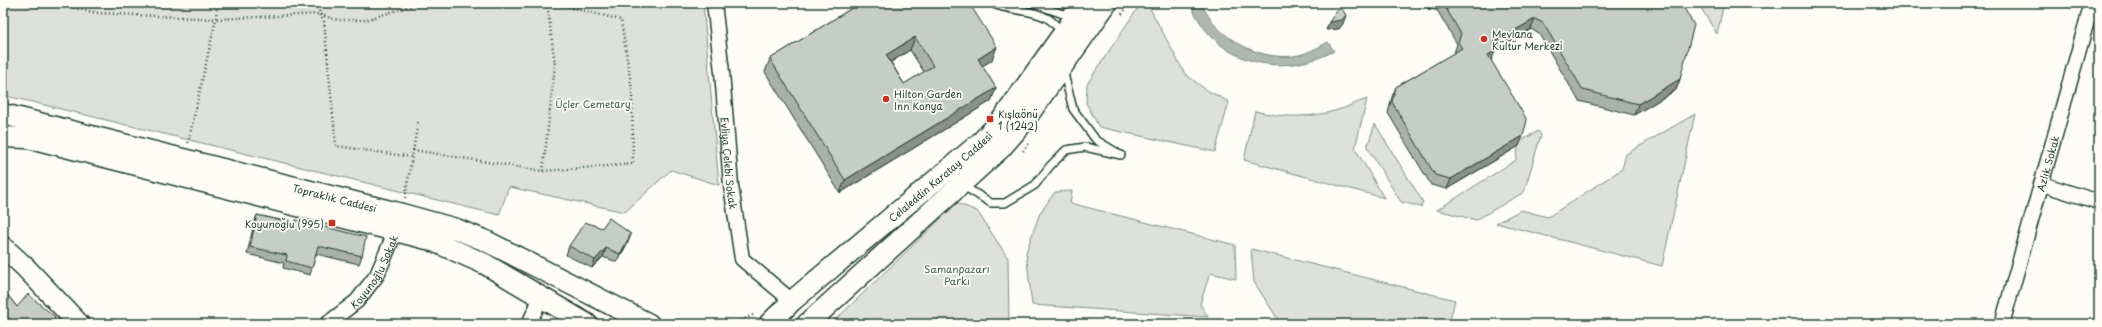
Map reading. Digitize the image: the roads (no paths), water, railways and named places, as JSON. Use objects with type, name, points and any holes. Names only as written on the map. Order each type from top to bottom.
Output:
[{"type":"main road","name":"Celaleddin Karatay Caddesi","points":[[811,321],[964,183],[1012,136],[1107,3]]},
{"type":"main road","name":"Celaleddin Karatay Caddesi","points":[[768,324],[792,301],[982,141],[1001,121],[1064,34],[1083,5]]},
{"type":"main road","name":"Topraklık Caddesi","points":[[3,114],[185,159],[399,222],[431,240],[485,264],[587,324]]},
{"type":"main road","name":"Topraklık Caddesi","points":[[3,137],[26,138],[42,141],[399,222],[456,229],[486,241],[647,322]]},
{"type":"main road","points":[[3,247],[25,267],[79,324]]},
{"type":"main road","points":[[752,324],[792,301]]},
{"type":"street","name":"Evliya Çelebi Sokak","points":[[714,3],[722,72],[731,186],[742,259],[792,301]]},
{"type":"street","name":"Azlık Sokak","points":[[2002,324],[2092,3]]},
{"type":"street","points":[[2042,184],[2099,202]]},
{"type":"street","name":"Koyunoğlu Sokak","points":[[327,324],[357,300],[378,275],[399,222]]},
{"type":"street","points":[[529,324],[541,297]]},
{"type":"lane","points":[[992,3],[998,6],[1034,13],[1047,18],[1064,34]]},
{"type":"lane","points":[[1032,3],[1063,14],[1083,5]]},
{"type":"lane","points":[[964,183],[970,190],[991,203],[1005,203],[1035,185],[1050,166],[1066,150],[1085,147],[1121,155],[1096,140],[1073,109],[1062,67]]},
{"type":"place","name":"Mevlana Kültür Merkezi","points":[[1484,39]]},
{"type":"place","name":"Hilton Garden Inn Konya","points":[[886,99]]},
{"type":"place","name":"Kışlaönü 1 (1242)","points":[[990,119]]},
{"type":"place","name":"Koyunoğlu (995)","points":[[332,223]]},
{"type":"park label","name":"Üçler Cemetary","points":[[593,103]]},
{"type":"park label","name":"Samanpazarı Parkı","points":[[957,274]]}]
